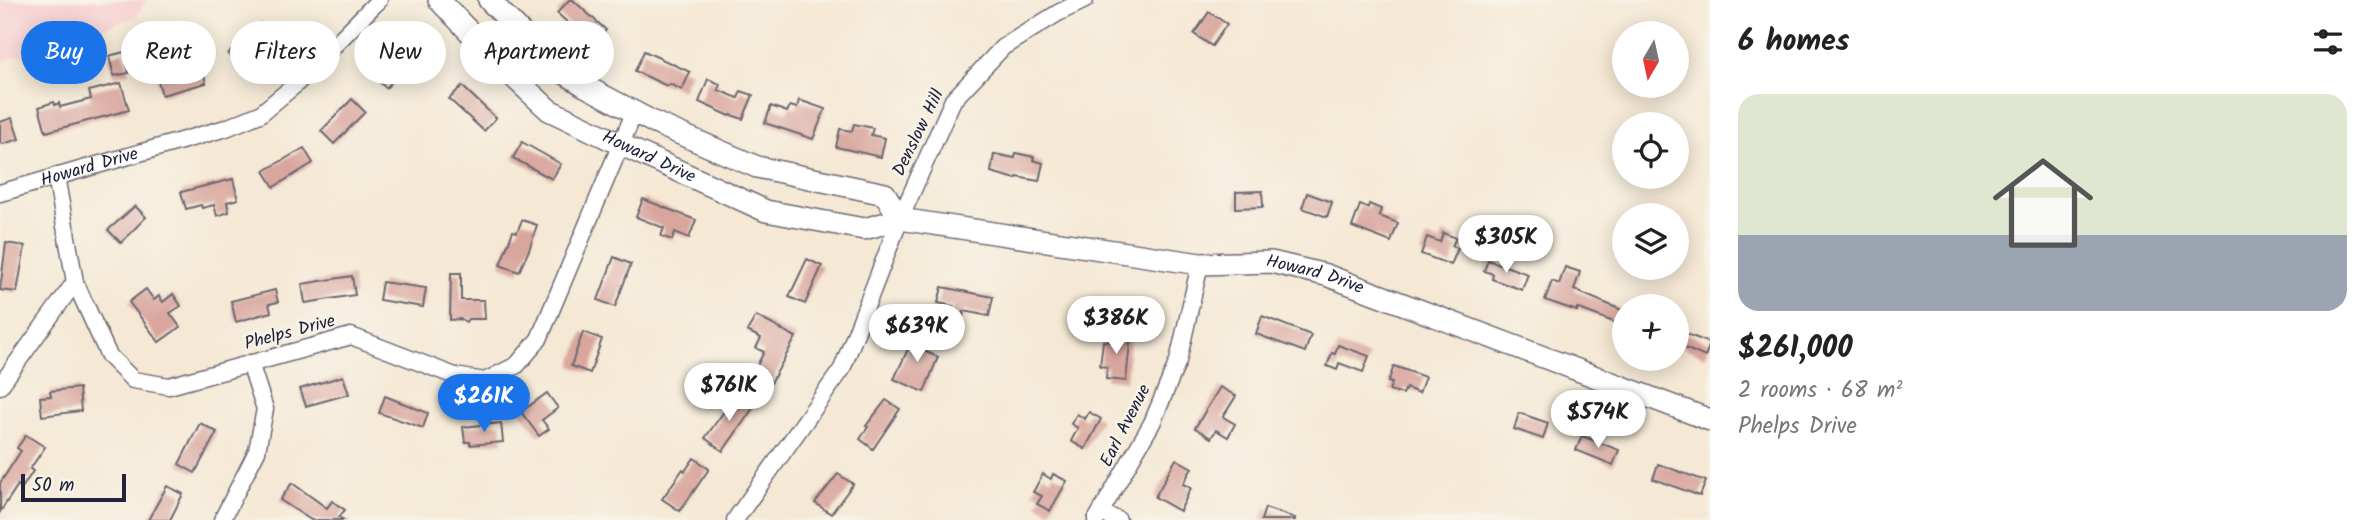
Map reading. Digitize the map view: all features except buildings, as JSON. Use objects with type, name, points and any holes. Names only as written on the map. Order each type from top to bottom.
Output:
[{"type":"street","name":"Howard Drive","points":[[0,193],[226,128],[260,114],[295,85],[379,0]]},
{"type":"street","name":"Howard Drive","points":[[439,0],[504,68],[549,110],[766,211],[864,229],[900,219],[1200,264],[1271,262],[1326,275],[1710,420]]},
{"type":"street","name":"Howard Drive","points":[[489,0],[555,67],[634,113],[757,167],[885,194],[900,219]]},
{"type":"street","name":"Denslow Hill","points":[[736,520],[842,369],[900,219],[953,100],[1003,47],[1058,13],[1085,0]]},
{"type":"street","name":"Phelps Drive","points":[[55,176],[75,282],[109,356],[133,380],[169,386],[351,336],[455,376],[485,381],[517,365],[539,339],[634,113]]},
{"type":"street","name":"Earl Avenue","points":[[1098,517],[1152,423],[1178,361],[1200,264]]},
{"type":"street","points":[[0,386],[75,282]]},
{"type":"street","points":[[222,520],[257,451],[265,409],[250,363]]},
{"type":"street","points":[[1098,517],[1118,520]]},
{"type":"shaded area","points":[[0,0],[147,0],[136,17],[107,27],[107,21],[21,21],[21,55],[0,62]]}]
